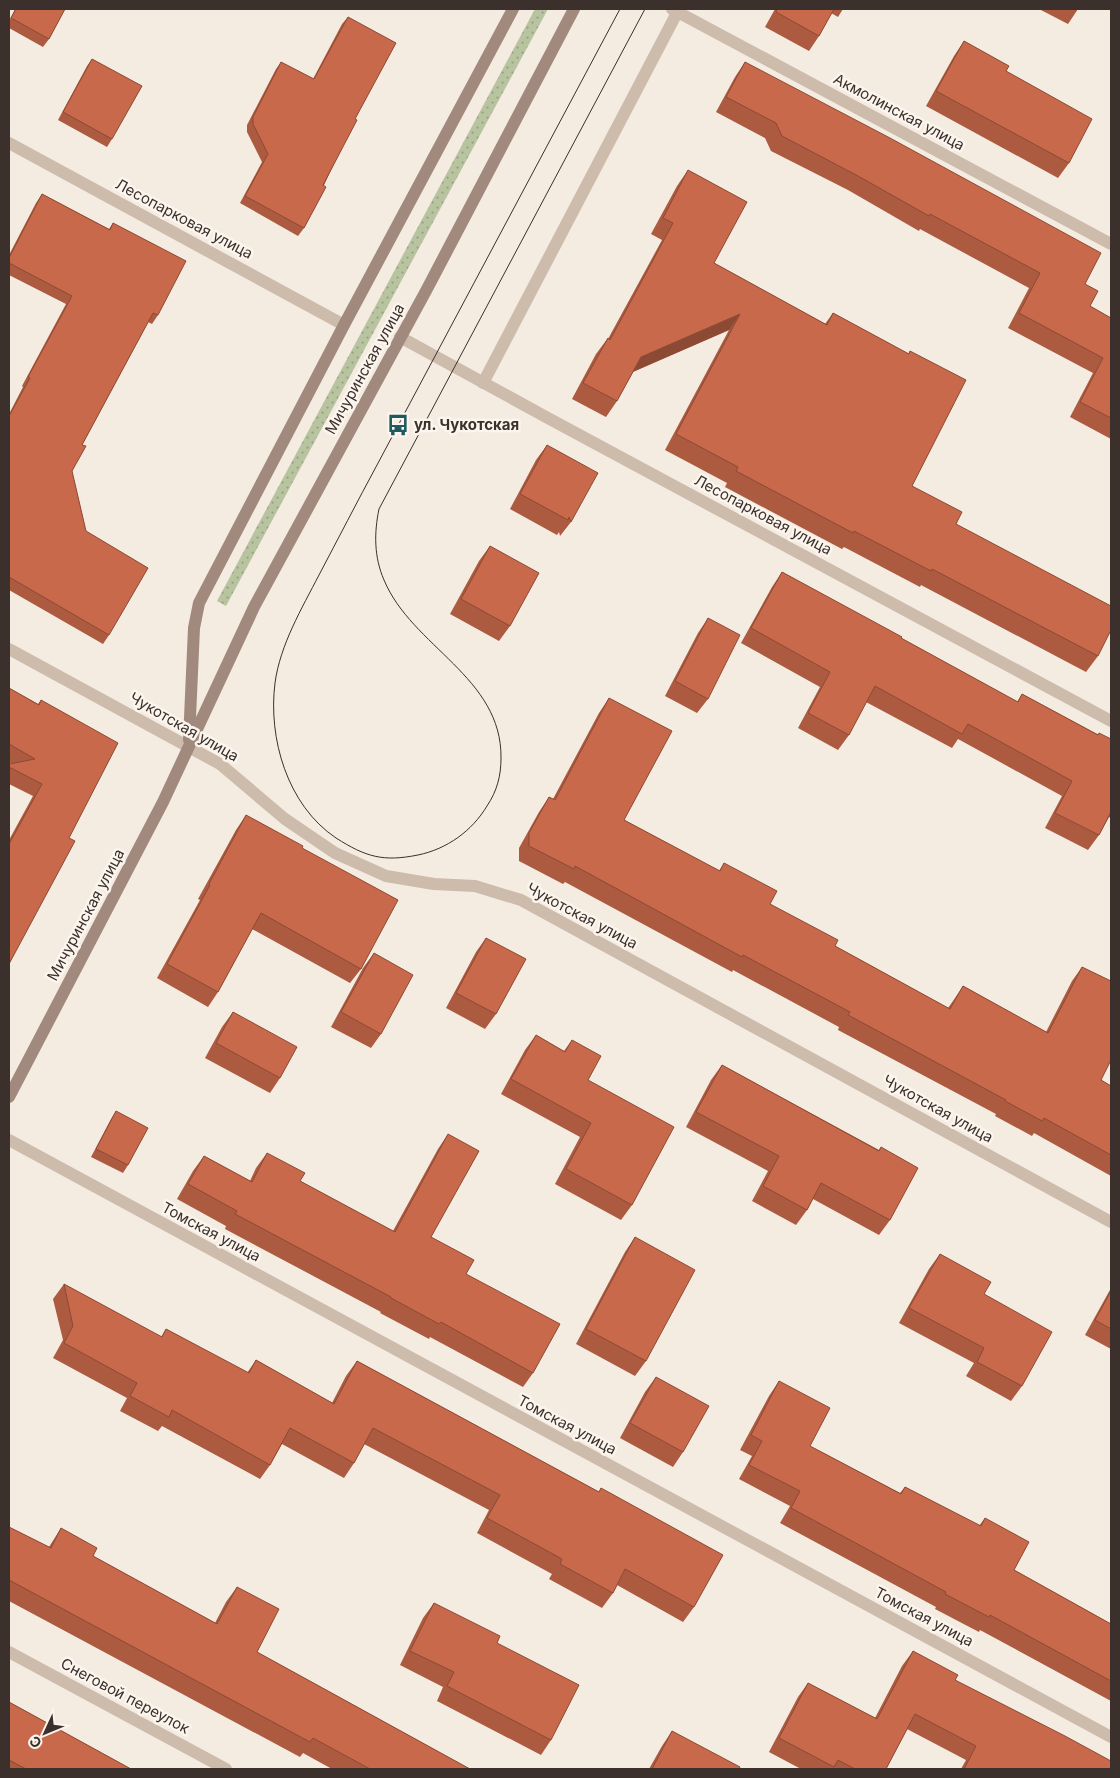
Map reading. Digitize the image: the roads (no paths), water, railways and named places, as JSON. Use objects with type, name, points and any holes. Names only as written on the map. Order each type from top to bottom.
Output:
[{"type":"main road","name":"Мичуринская улица","points":[[188,746],[194,628],[199,603],[344,325],[513,9]]},
{"type":"main road","name":"Мичуринская улица","points":[[9,1097],[163,802],[254,607],[427,289],[574,9]]},
{"type":"street","name":"Акмолинская улица","points":[[676,10],[1111,244]]},
{"type":"street","points":[[483,383],[676,10]]},
{"type":"street","name":"Лесопарковая улица","points":[[9,143],[344,325]]},
{"type":"street","name":"Лесопарковая улица","points":[[400,337],[1111,721]]},
{"type":"street","name":"Чукотская улица","points":[[9,648],[220,764],[285,819],[335,853],[386,876],[434,884],[476,886],[521,900],[1111,1222]]},
{"type":"street","name":"Томская улица","points":[[9,1140],[1111,1737]]},
{"type":"street","name":"Снеговой переулок","points":[[9,1652],[226,1769]]},
{"type":"tram line","points":[[620,9],[306,600],[292,627],[282,655],[275,683],[274,704],[278,748],[284,769],[293,789],[305,808],[319,824],[336,838],[366,854],[395,858],[418,855],[439,848],[458,838],[474,823],[487,806],[496,789],[501,758],[497,730],[487,705],[472,684],[414,625],[397,604],[384,580],[378,563],[376,527],[379,509],[645,9]]},
{"type":"place","name":"ул. Чукотская","points":[[398,425]]}]
